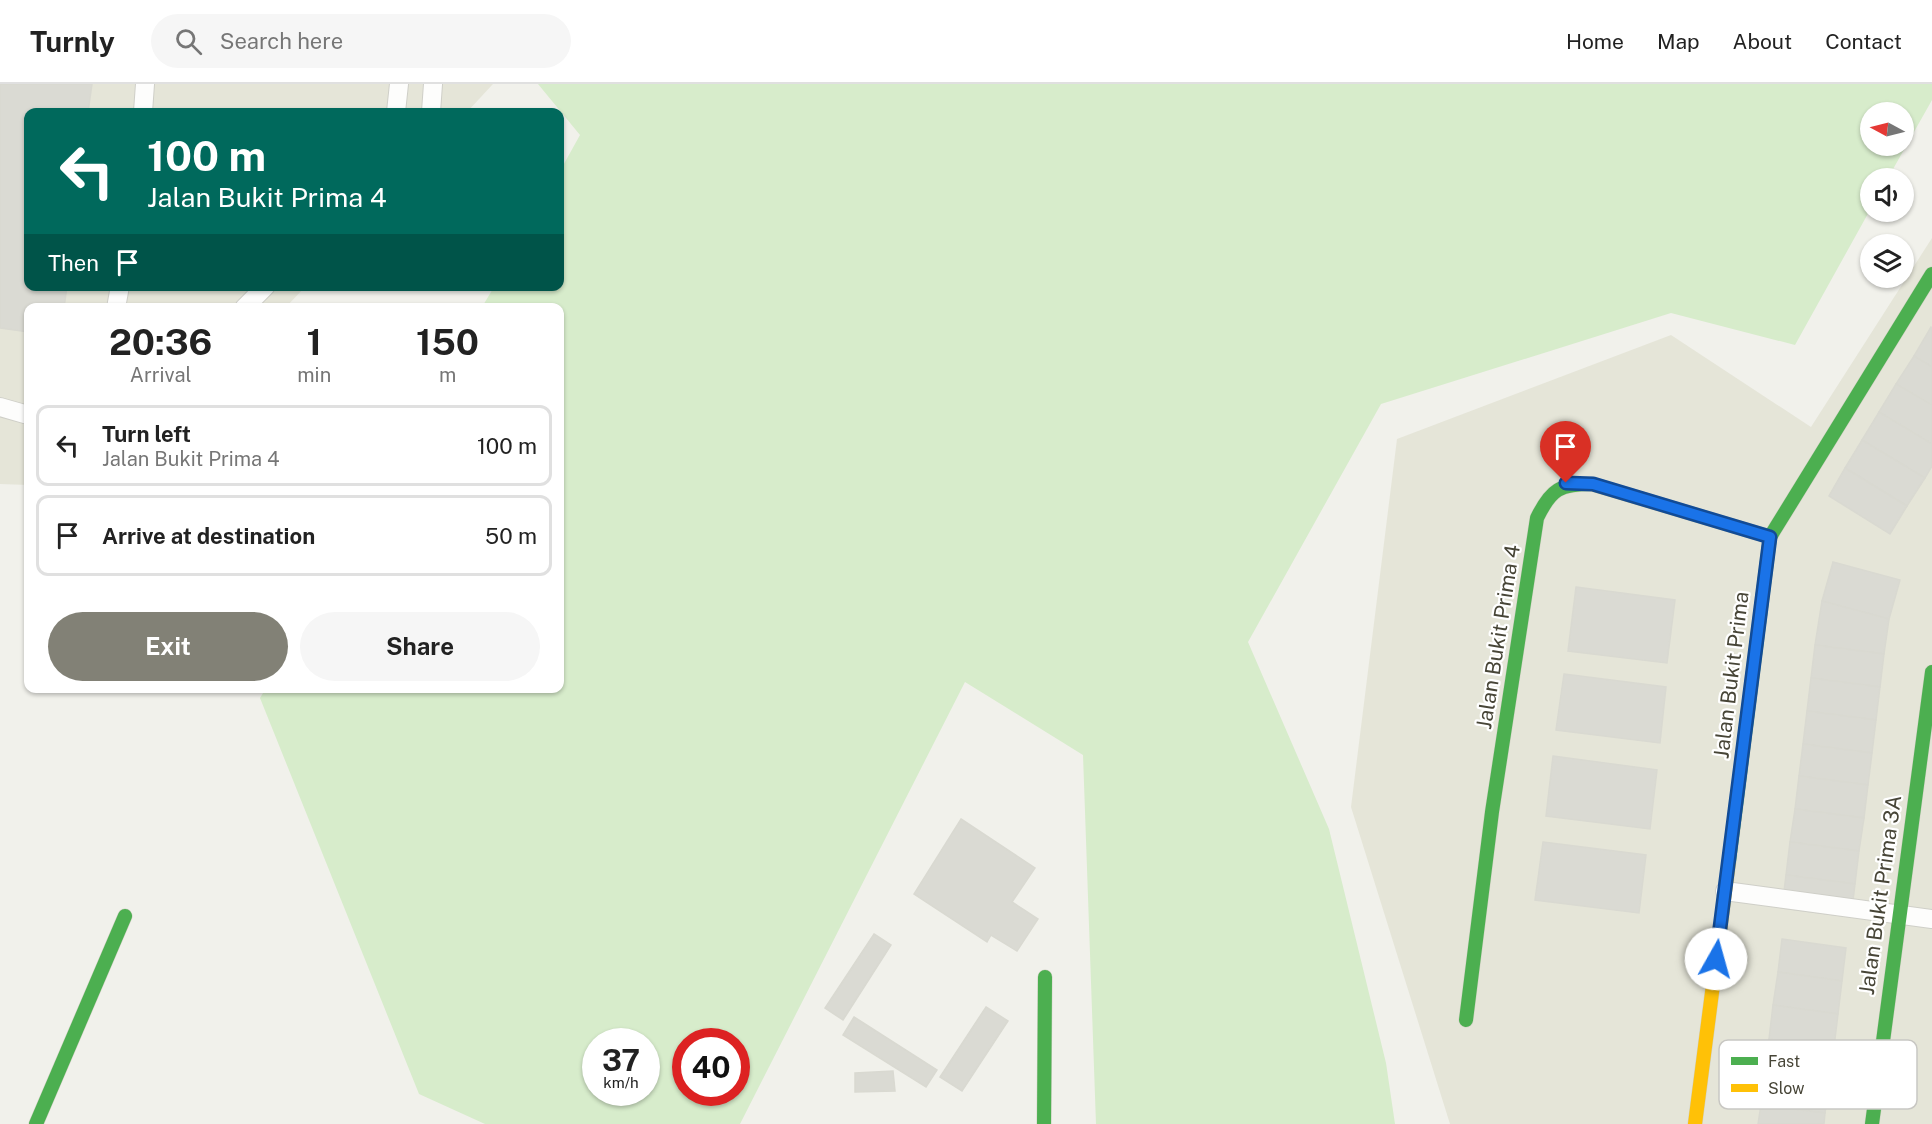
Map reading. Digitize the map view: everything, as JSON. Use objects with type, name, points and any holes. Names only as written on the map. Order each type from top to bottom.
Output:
[{"type":"street","name":"Jalan Bukit Prima","points":[[1695,1124],[1770,537],[1932,274]]},
{"type":"street","name":"Jalan Bukit Prima 4","points":[[1466,1020],[1492,812],[1536,518],[1547,495],[1566,483],[1593,484],[1770,537]]},
{"type":"street","name":"Jalan Bukit Prima 3A","points":[[1881,1040],[1932,672]]},
{"type":"street","points":[[36,1124],[125,916]]},
{"type":"street","points":[[1044,1124],[1045,977]]},
{"type":"street","name":"Jalan Bukit Prima 3A","points":[[1872,1124],[1874,1109]]},
{"type":"lane","points":[[143,108],[145,84]]},
{"type":"lane","points":[[396,108],[399,84]]},
{"type":"lane","points":[[431,108],[433,84]]},
{"type":"lane","points":[[249,303],[261,291]]},
{"type":"lane","points":[[0,406],[24,414]]},
{"type":"lane","points":[[1725,891],[1932,919]]},
{"type":"shaded area","points":[[0,84],[493,84],[471,108],[24,108],[24,291],[301,291],[290,303],[24,303],[24,485],[0,484]]},
{"type":"shaded area","points":[[1932,238],[1932,1124],[1450,1124],[1351,807],[1397,439],[1671,335],[1811,427],[1900,288],[1914,288],[1914,266]]},
{"type":"green space","points":[[538,84],[1932,84],[1932,100],[1914,132],[1914,102],[1860,102],[1860,156],[1900,156],[1894,168],[1860,168],[1860,222],[1863,222],[1795,345],[1671,313],[1381,404],[1248,642],[1329,829],[1386,1063],[1395,1124],[1096,1124],[1083,755],[965,682],[750,1104],[750,1028],[672,1028],[672,1106],[749,1106],[740,1124],[485,1124],[419,1094],[260,698],[263,693],[564,693],[564,303],[484,303],[492,291],[564,291],[564,164],[580,135],[564,116],[564,108],[558,108]]},
{"type":"building","points":[[0,84],[92,84],[89,108],[24,108],[24,291],[66,291],[65,303],[24,303],[24,331],[0,328]]},
{"type":"building","points":[[1932,328],[1932,367],[1914,356]]},
{"type":"building","points":[[1914,356],[1932,367],[1932,405],[1896,384]]},
{"type":"building","points":[[1896,384],[1932,405],[1932,444],[1879,412]]},
{"type":"building","points":[[1879,412],[1932,444],[1932,466],[1925,478],[1862,440]]},
{"type":"building","points":[[1862,440],[1925,478],[1907,506],[1845,468]]},
{"type":"building","points":[[1845,468],[1907,506],[1890,534],[1829,496]]},
{"type":"building","points":[[1833,562],[1900,580],[1889,619],[1822,601]]},
{"type":"building","points":[[1576,587],[1675,600],[1667,663],[1568,651]]},
{"type":"building","points":[[1822,601],[1889,619],[1884,654],[1815,645]]},
{"type":"building","points":[[1815,645],[1884,654],[1880,687],[1811,678]]},
{"type":"building","points":[[1564,674],[1666,687],[1660,743],[1556,730]]},
{"type":"building","points":[[1811,678],[1880,687],[1876,720],[1807,711]]},
{"type":"building","points":[[1807,711],[1876,720],[1872,753],[1803,744]]},
{"type":"building","points":[[1803,744],[1872,753],[1868,785],[1799,776]]},
{"type":"building","points":[[1553,756],[1657,770],[1650,829],[1546,816]]},
{"type":"building","points":[[1799,776],[1868,785],[1864,818],[1795,809]]},
{"type":"building","points":[[1795,809],[1864,818],[1859,851],[1790,842]]},
{"type":"building","points":[[961,819],[1035,868],[1012,902],[1038,919],[1017,951],[991,935],[987,942],[914,894]]},
{"type":"building","points":[[1543,842],[1646,855],[1639,913],[1535,900]]},
{"type":"building","points":[[1790,842],[1859,851],[1855,884],[1786,875]]},
{"type":"building","points":[[1786,875],[1855,884],[1851,917],[1782,908]]},
{"type":"building","points":[[874,934],[891,945],[843,1020],[825,1008]]},
{"type":"building","points":[[1782,939],[1846,948],[1842,981],[1778,972]]},
{"type":"building","points":[[1778,972],[1842,981],[1838,1014],[1773,1005]]},
{"type":"building","points":[[1773,1005],[1838,1014],[1835,1040],[1769,1039]]},
{"type":"building","points":[[986,1007],[1008,1021],[962,1091],[940,1077]]},
{"type":"building","points":[[854,1017],[937,1070],[926,1087],[843,1035]]},
{"type":"building","points":[[893,1071],[895,1091],[855,1092],[855,1073]]},
{"type":"building","points":[[1760,1109],[1793,1109],[1825,1113],[1824,1124],[1758,1124]]},
{"type":"building","points":[[1793,1109],[1826,1109],[1825,1113]]},
{"type":"traffic: fast","points":[[1729,861],[1770,537],[1932,274]]},
{"type":"traffic: fast","points":[[1466,1020],[1492,812],[1537,518],[1547,500],[1558,490],[1572,485],[1592,484]]},
{"type":"traffic: fast","points":[[1883,1040],[1932,672]]},
{"type":"traffic: fast","points":[[36,1124],[125,916]]},
{"type":"traffic: fast","points":[[1044,1124],[1045,977]]},
{"type":"traffic: fast","points":[[1872,1124],[1874,1109]]},
{"type":"traffic: slow","points":[[1592,484],[1770,537]]},
{"type":"traffic: slow","points":[[1695,1124],[1729,861]]},
{"type":"route","points":[[1566,483],[1593,484],[1770,537],[1716,959]]}]
